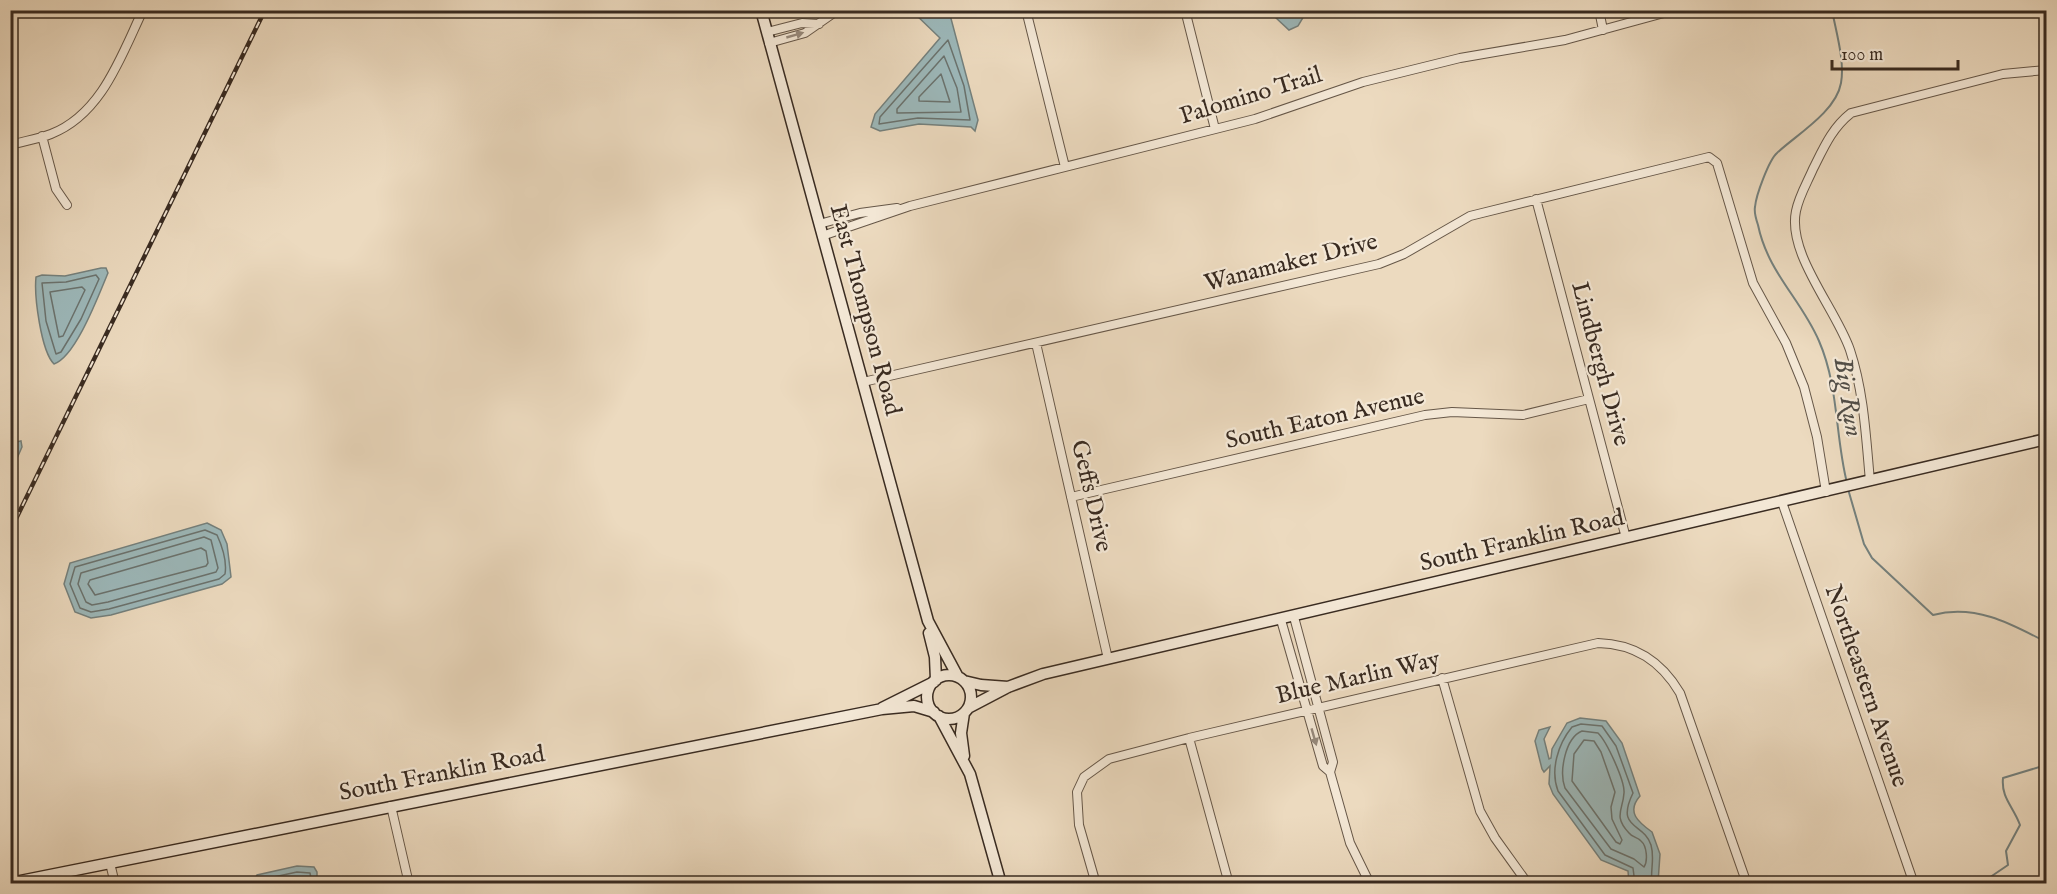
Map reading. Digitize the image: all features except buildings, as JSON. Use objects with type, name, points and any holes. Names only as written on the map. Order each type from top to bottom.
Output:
[{"type":"main road","name":"East Thompson Road","points":[[761,10],[928,621],[935,681]]},
{"type":"main road","name":"South Franklin Road","points":[[966,710],[1008,687],[1043,674],[2046,439]]},
{"type":"main road","name":"East Thompson Road","points":[[928,621],[961,679]]},
{"type":"main road","points":[[964,760],[961,733],[971,695],[961,679],[948,675],[935,681],[928,697],[964,760],[977,795],[1001,884]]},
{"type":"main road","name":"South Franklin Road","points":[[961,679],[981,685],[1008,687]]},
{"type":"main road","name":"South Franklin Road","points":[[882,709],[935,681]]},
{"type":"main road","name":"South Franklin Road","points":[[10,883],[882,709],[914,706],[937,714]]},
{"type":"main road","points":[[937,714],[952,718],[966,710]]},
{"type":"street","points":[[10,13],[15,10]]},
{"type":"street","points":[[10,145],[42,136],[76,120],[92,105],[105,87],[143,10]]},
{"type":"street","points":[[768,37],[802,23],[819,24],[838,10]]},
{"type":"street","points":[[1026,10],[1065,167]]},
{"type":"street","points":[[1185,10],[1215,129]]},
{"type":"street","points":[[1599,10],[1604,30]]},
{"type":"street","name":"Palomino Trail","points":[[822,236],[910,206],[1273,114],[1363,82],[1460,57],[1555,42],[1675,10]]},
{"type":"street","points":[[1870,481],[1861,392],[1851,351],[1839,322],[1801,253],[1797,238],[1796,211],[1812,173],[1830,135],[1838,123],[1851,113],[2003,74],[2046,70]]},
{"type":"street","points":[[42,136],[56,189],[67,205]]},
{"type":"street","name":"Wanamaker Drive","points":[[863,382],[1379,264],[1404,254],[1470,216],[1709,157],[1717,163],[1753,283],[1786,343],[1803,387],[1817,437],[1826,492]]},
{"type":"street","name":"Lindbergh Drive","points":[[1536,199],[1626,538]]},
{"type":"street","name":"Palomino Trail","points":[[819,224],[860,213],[910,206]]},
{"type":"street","name":"Geffs Drive","points":[[1036,343],[1108,659]]},
{"type":"street","name":"South Eaton Avenue","points":[[1071,497],[1425,415],[1452,412],[1523,415],[1589,399]]},
{"type":"street","name":"Northeastern Avenue","points":[[1782,502],[1914,884]]},
{"type":"street","points":[[1294,617],[1333,762],[1330,772],[1350,843],[1370,884]]},
{"type":"street","points":[[1281,620],[1323,766],[1330,772]]},
{"type":"street","name":"Blue Marlin Way","points":[[1096,884],[1077,810],[1077,792],[1084,777],[1109,759],[1318,707],[1598,643],[1631,647],[1646,656],[1671,678],[1680,693],[1747,884]]},
{"type":"street","points":[[1442,678],[1480,811],[1495,838],[1528,884]]},
{"type":"street","points":[[1189,738],[1229,884]]},
{"type":"street","points":[[391,806],[409,884]]},
{"type":"street","points":[[110,863],[115,884]]},
{"type":"water","points":[[1277,10],[1307,11],[1298,26],[1289,30],[1276,18]]},
{"type":"water","points":[[912,11],[949,11],[978,120],[975,131],[971,127],[919,124],[880,131],[871,127],[875,114],[940,38]]},
{"type":"water","points":[[106,268],[108,273],[86,324],[70,350],[54,364],[45,348],[42,336],[37,309],[36,277],[65,276]]},
{"type":"water","points":[[21,441],[22,447],[11,472],[11,443]]},
{"type":"water","points":[[207,523],[221,530],[227,544],[231,577],[222,584],[111,615],[91,618],[75,612],[64,584],[70,563]]},
{"type":"water","points":[[1580,718],[1606,721],[1622,743],[1640,796],[1634,812],[1638,820],[1652,832],[1660,854],[1658,883],[1629,883],[1628,871],[1601,860],[1553,794],[1549,784],[1550,766],[1544,772],[1535,741],[1539,730],[1550,727],[1544,739],[1549,759],[1551,758],[1552,749],[1567,723]]},
{"type":"water","points":[[297,866],[314,867],[317,872],[317,883],[252,883],[257,875]]},
{"type":"waterway","name":"Big Run","points":[[1832,10],[1842,65],[1838,94],[1824,113],[1774,157],[1760,186],[1755,211],[1769,257],[1812,326],[1825,358],[1830,376],[1847,483]]},
{"type":"waterway","name":"Big Run","points":[[1848,489],[1864,544],[1872,558],[1933,615],[1963,612],[1992,617],[2046,642]]},
{"type":"waterway","name":"Big Run","points":[[1980,884],[2008,865],[2006,851],[2020,825],[2006,797],[2003,778],[2046,765]]},
{"type":"railway","points":[[10,531],[265,10]]}]
